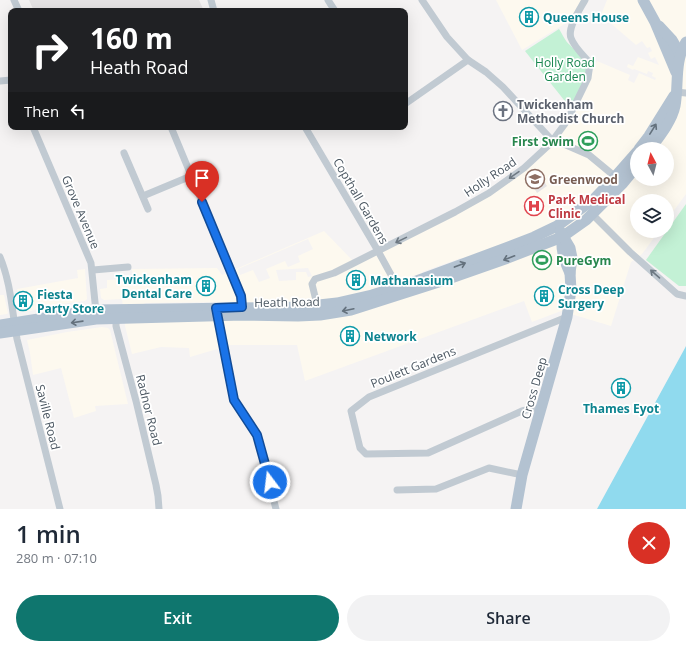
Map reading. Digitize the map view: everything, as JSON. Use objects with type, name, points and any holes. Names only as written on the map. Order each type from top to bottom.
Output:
[{"type":"main road","points":[[643,0],[655,22],[677,75],[681,92],[663,131],[655,142]]},
{"type":"main road","points":[[655,22],[670,37],[680,54]]},
{"type":"main road","points":[[677,75],[680,54],[686,42]]},
{"type":"main road","points":[[644,142],[681,92]]},
{"type":"main road","points":[[619,180],[630,163]]},
{"type":"main road","points":[[619,180],[630,171]]},
{"type":"main road","name":"Heath Road","points":[[0,325],[15,326],[96,314],[217,312],[298,316],[337,303],[398,291],[505,260],[562,237],[580,225],[592,214],[619,180]]},
{"type":"main road","name":"Heath Road","points":[[398,291],[534,237],[557,226],[619,180]]},
{"type":"main road","name":"Cross Deep","points":[[516,509],[522,475],[567,317],[571,290],[570,273],[563,259],[562,237],[557,226]]},
{"type":"main road","name":"Heath Road","points":[[217,312],[242,307],[319,310]]},
{"type":"main road","name":"Heath Road","points":[[0,333],[15,326]]},
{"type":"street","points":[[422,0],[447,37],[468,60],[486,72],[503,87],[553,140],[589,155],[619,180]]},
{"type":"street","name":"Holly Road","points":[[319,310],[313,281],[334,273],[378,251],[489,193],[524,168],[553,140],[567,121],[588,78],[590,64],[572,40],[570,34],[572,25],[585,0]]},
{"type":"street","points":[[408,102],[468,60]]},
{"type":"street","name":"Grove Avenue","points":[[33,130],[91,263],[93,270],[96,314]]},
{"type":"street","points":[[172,130],[241,296],[242,307]]},
{"type":"street","name":"Copthall Gardens","points":[[308,130],[378,251],[398,291]]},
{"type":"street","points":[[124,153],[148,209]]},
{"type":"street","points":[[143,196],[191,176]]},
{"type":"street","points":[[592,214],[641,262],[677,294],[686,296]]},
{"type":"street","name":"Saville Road","points":[[0,257],[6,271],[15,326],[60,509]]},
{"type":"street","points":[[93,270],[128,267]]},
{"type":"street","points":[[217,312],[234,400],[257,435],[276,509]]},
{"type":"street","name":"Radnor Road","points":[[116,314],[116,326],[151,464],[158,496],[159,509]]},
{"type":"street","name":"Poulett Gardens","points":[[542,409],[534,408],[522,411],[428,453],[366,454],[360,448],[351,411],[369,396],[567,317]]},
{"type":"street","points":[[398,490],[436,489],[489,468],[522,475]]},
{"type":"shaded area","points":[[29,0],[199,0],[203,8],[33,8]]},
{"type":"shaded area","points":[[496,0],[585,0],[571,20],[522,50]]},
{"type":"shaded area","points":[[607,0],[686,0],[686,194],[674,210],[674,194],[630,194],[630,238],[654,238],[642,254],[631,262],[611,326],[561,311],[532,322],[524,301],[305,381],[297,345],[231,345],[190,357],[189,348],[161,347],[132,354],[125,326],[122,299],[104,300],[101,298],[100,289],[107,288],[107,280],[133,279],[132,269],[217,268],[222,275],[324,231],[354,262],[490,191],[551,142],[576,110],[597,61],[630,75],[628,80],[634,83],[639,73],[655,80],[656,78],[652,76],[653,73],[648,71],[647,74],[627,67],[628,64],[633,66],[638,57],[659,65],[655,57],[651,59],[648,53],[652,51],[650,47],[647,48],[642,41],[636,45],[601,15]],"holes":[[[308,239],[313,249],[298,256],[300,262],[288,267],[285,261],[266,269],[270,278],[259,282],[253,270],[240,275],[238,269]],[[461,258],[462,260],[423,275],[422,272]],[[308,268],[312,276],[308,277],[306,272],[296,272],[296,280],[279,281],[276,270]],[[226,302],[226,304],[144,305],[145,303]]]},
{"type":"shaded area","name":"Greenwood","points":[[536,170],[547,186],[537,193],[527,176]]},
{"type":"shaded area","points":[[85,269],[87,299],[85,301],[61,304],[25,312],[21,310],[17,289],[78,278],[77,270]]},
{"type":"shaded area","points":[[0,295],[4,295],[7,314],[0,315]]},
{"type":"shaded area","points":[[102,327],[110,330],[128,404],[95,406],[96,411],[74,418],[61,368],[33,375],[27,340]]},
{"type":"green space","name":"Holly Road Garden","points":[[559,29],[567,42],[586,63],[583,84],[572,110],[525,51]]},
{"type":"green space","points":[[686,204],[686,286],[679,286],[646,260],[662,238],[674,238],[674,221]]},
{"type":"water","points":[[686,346],[686,509],[597,509],[685,348]]},
{"type":"place","name":"Queens House","points":[[529,17]]},
{"type":"place","name":"Twickenham Methodist Church","points":[[503,111]]},
{"type":"place","name":"First Swim","points":[[588,141]]},
{"type":"place","name":"Greenwood","points":[[535,179]]},
{"type":"place","name":"Park Medical Clinic","points":[[534,206]]},
{"type":"place","name":"PureGym","points":[[542,260]]},
{"type":"place","name":"Mathanasium","points":[[356,280]]},
{"type":"place","name":"Twickenham Dental Care","points":[[206,286]]},
{"type":"place","name":"Cross Deep Surgery","points":[[544,296]]},
{"type":"place","name":"Fiesta Party Store","points":[[23,301]]},
{"type":"place","name":"Network","points":[[350,336]]},
{"type":"place","name":"Thames Eyot","points":[[621,388]]},
{"type":"route","points":[[202,202],[241,296],[242,307],[216,308],[234,400],[257,435],[270,482]]}]
